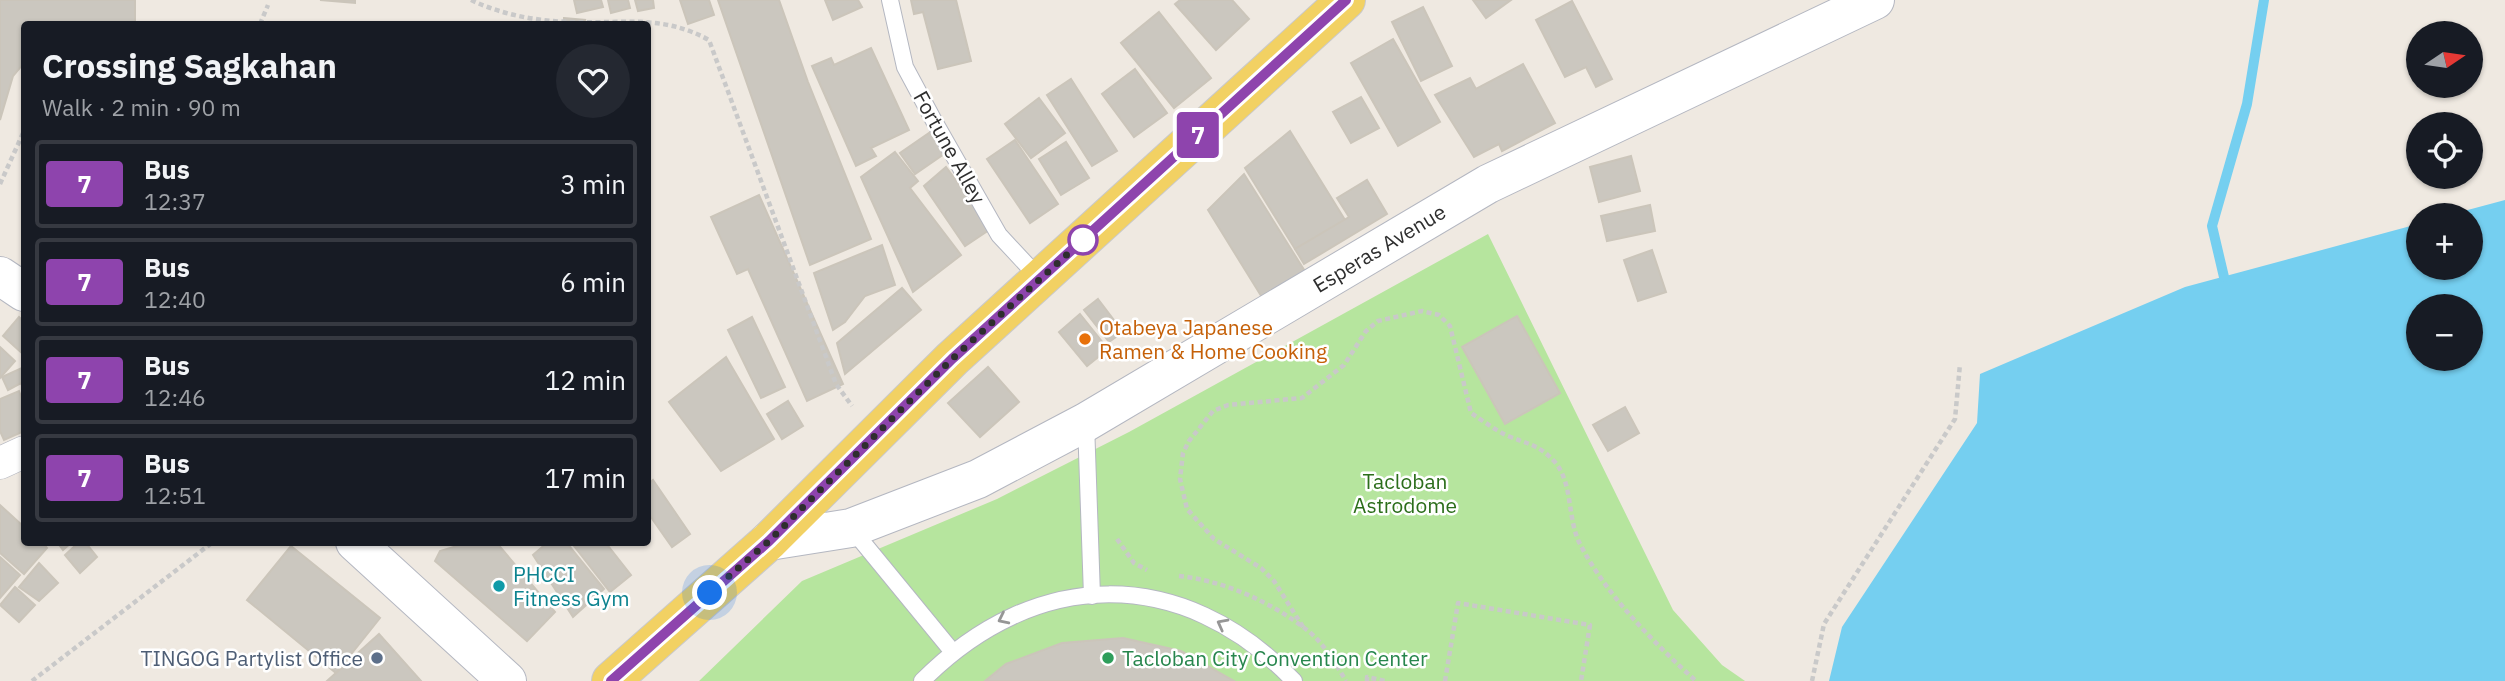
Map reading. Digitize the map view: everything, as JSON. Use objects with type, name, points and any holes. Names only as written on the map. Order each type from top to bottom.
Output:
[{"type":"main road","points":[[611,681],[769,541],[952,359],[1346,0]]},
{"type":"street","name":"Esperas Avenue","points":[[769,541],[850,528],[978,479],[1086,422],[1488,184],[1875,0]]},
{"type":"street","points":[[0,276],[21,290]]},
{"type":"street","points":[[0,463],[21,453]]},
{"type":"street","points":[[359,546],[507,681]]},
{"type":"lane","name":"Fortune Alley","points":[[890,0],[905,67],[934,121],[999,235],[1040,279]]},
{"type":"lane","points":[[1086,422],[1093,596]]},
{"type":"lane","points":[[850,528],[953,651]]},
{"type":"lane","points":[[922,681],[953,651],[984,629],[1018,612],[1054,601],[1093,596],[1156,600],[1205,615],[1239,633],[1270,656],[1294,681]]},
{"type":"path","points":[[471,0],[508,16],[560,21]]},
{"type":"path","points":[[261,21],[268,5]]},
{"type":"path","points":[[651,22],[686,27],[709,40],[836,384],[875,436]]},
{"type":"path","points":[[0,184],[21,138]]},
{"type":"path","points":[[1346,681],[1337,665],[1303,627],[1274,581],[1261,568],[1214,539],[1192,517],[1187,509],[1180,479],[1183,453],[1213,411],[1228,405],[1302,398],[1344,365],[1360,340],[1378,321],[1422,311],[1439,315],[1450,326],[1471,413],[1508,436],[1534,443],[1553,460],[1563,474],[1569,510],[1586,554],[1647,637],[1696,681]]},
{"type":"path","points":[[1812,681],[1824,624],[1955,419],[1960,365]]},
{"type":"path","points":[[1088,493],[1110,505],[1114,536],[1134,563],[1150,572]]},
{"type":"path","points":[[32,681],[208,546]]},
{"type":"path","points":[[1171,575],[1199,578],[1227,586],[1260,601],[1303,627]]},
{"type":"path","points":[[1445,681],[1458,603],[1590,625],[1581,681]]},
{"type":"path","points":[[1367,681],[1367,677],[1385,681]]},
{"type":"green space","name":"Tacloban Astrodome","points":[[1488,234],[1673,610],[1722,665],[1745,681],[699,681],[802,581],[997,499],[1129,432]]},
{"type":"water","points":[[2505,200],[2505,681],[1829,681],[1842,627],[1977,423],[1980,374],[2185,287],[2406,227],[2406,280],[2483,280],[2483,206]]},
{"type":"building","points":[[0,0],[135,0],[135,21],[21,21],[21,67],[13,76],[0,120]]},
{"type":"building","points":[[320,0],[355,0],[355,3]]},
{"type":"building","points":[[574,0],[601,0],[603,7],[577,13]]},
{"type":"building","points":[[608,0],[628,0],[630,8],[611,13]]},
{"type":"building","points":[[635,0],[653,0],[654,8],[638,11]]},
{"type":"building","points":[[680,0],[709,0],[714,15],[688,24]]},
{"type":"building","points":[[718,0],[779,0],[808,82],[871,239],[810,265]]},
{"type":"building","points":[[825,0],[858,0],[862,7],[833,20]]},
{"type":"building","points":[[911,0],[956,0],[971,61],[938,69],[923,12],[914,14]]},
{"type":"building","points":[[1180,0],[1232,0],[1249,19],[1216,50],[1175,4]]},
{"type":"building","points":[[1473,0],[1511,0],[1486,18]]},
{"type":"building","points":[[1572,1],[1612,79],[1596,87],[1586,67],[1565,77],[1536,20]]},
{"type":"building","points":[[1423,7],[1452,66],[1421,81],[1392,22]]},
{"type":"building","points":[[1159,12],[1211,78],[1174,108],[1121,43]]},
{"type":"building","points":[[564,18],[585,20],[585,21],[564,21]]},
{"type":"building","points":[[1393,39],[1440,122],[1398,146],[1351,63]]},
{"type":"building","points":[[871,48],[909,130],[871,148],[876,156],[856,166],[812,66],[831,58],[834,65]]},
{"type":"building","points":[[1523,64],[1555,123],[1502,151],[1499,144],[1474,157],[1435,95],[1470,78],[1476,89]]},
{"type":"building","points":[[1135,69],[1167,113],[1134,137],[1102,94]]},
{"type":"building","points":[[1071,79],[1117,151],[1092,166],[1047,95]]},
{"type":"building","points":[[1361,97],[1379,128],[1351,143],[1333,112]]},
{"type":"building","points":[[1039,98],[1065,133],[1031,158],[1005,124]]},
{"type":"building","points":[[932,131],[947,152],[915,174],[900,153]]},
{"type":"building","points":[[1290,131],[1345,220],[1295,249],[1245,168]]},
{"type":"building","points":[[1015,140],[1058,204],[1030,223],[987,159]]},
{"type":"building","points":[[1066,142],[1089,178],[1061,195],[1039,159]]},
{"type":"building","points":[[895,152],[918,181],[910,188],[961,255],[913,292],[861,177]]},
{"type":"building","points":[[1631,156],[1640,191],[1599,202],[1590,167]]},
{"type":"building","points":[[946,167],[992,228],[965,246],[924,186]]},
{"type":"building","points":[[1244,174],[1306,273],[1263,299],[1208,210]]},
{"type":"building","points":[[1367,180],[1387,214],[1304,264],[1295,249],[1349,217],[1337,198]]},
{"type":"building","points":[[759,195],[843,384],[807,401],[748,269],[737,274],[711,217]]},
{"type":"building","points":[[1650,205],[1655,231],[1607,241],[1601,216]]},
{"type":"building","points":[[882,245],[895,285],[865,296],[845,322],[833,330],[814,273]]},
{"type":"building","points":[[1652,250],[1666,292],[1638,301],[1624,260]]},
{"type":"building","points":[[902,288],[921,310],[845,374],[837,343]]},
{"type":"building","points":[[1098,299],[1123,332],[1109,342],[1084,310]]},
{"type":"building","points":[[1080,314],[1108,349],[1087,366],[1059,332]]},
{"type":"building","points":[[1517,316],[1560,393],[1505,424],[1462,347]]},
{"type":"building","points":[[19,317],[21,352],[3,336]]},
{"type":"building","points":[[752,317],[785,387],[761,398],[728,330]]},
{"type":"building","points":[[0,347],[15,361],[0,378]]},
{"type":"building","points":[[726,357],[774,439],[721,471],[669,402]]},
{"type":"building","points":[[988,367],[1019,402],[980,437],[948,403]]},
{"type":"building","points":[[21,368],[21,383],[8,390],[2,377]]},
{"type":"building","points":[[19,391],[21,396],[21,432],[4,440],[0,431],[0,399]]},
{"type":"building","points":[[788,401],[803,426],[782,439],[767,414]]},
{"type":"building","points":[[1625,407],[1639,433],[1608,451],[1593,425]]},
{"type":"building","points":[[653,480],[690,534],[672,547],[651,517]]},
{"type":"building","points":[[0,505],[21,524],[21,546],[47,548],[24,574],[0,553]]},
{"type":"building","points":[[75,546],[88,546],[97,557],[80,573],[65,555]]},
{"type":"building","points":[[291,546],[380,618],[336,673],[247,600]]},
{"type":"building","name":"PHCCI Fitness Gym","points":[[457,546],[499,546],[555,612],[527,641],[435,561],[440,551]]},
{"type":"building","points":[[543,546],[569,546],[604,589],[573,617],[533,555]]},
{"type":"building","points":[[574,546],[608,546],[631,575],[610,592]]},
{"type":"building","points":[[0,557],[20,575],[0,598]]},
{"type":"building","points":[[39,563],[58,583],[39,601],[19,587]]},
{"type":"building","points":[[15,587],[35,605],[19,622],[0,605]]},
{"type":"building","name":"TINGOG Partylist Office","points":[[379,634],[421,681],[327,681]]},
{"type":"building","name":"Tacloban City Convention Center","points":[[1123,638],[1181,651],[1234,681],[985,681],[1006,664],[1062,643]]},
{"type":"waterway","points":[[2224,277],[2212,226],[2247,104],[2264,0]]},
{"type":"bus line","name":"7","points":[[611,681],[769,541],[952,359],[1346,0]]},
{"type":"place","name":"Otabeya Japanese Ramen & Home Cooking","points":[[1085,339]]},
{"type":"place","name":"PHCCI Fitness Gym","points":[[499,586]]},
{"type":"place","name":"TINGOG Partylist Office","points":[[377,658]]},
{"type":"place","name":"Tacloban City Convention Center","points":[[1108,658]]},
{"type":"route","points":[[710,593],[769,541],[952,359],[1083,240]]}]
